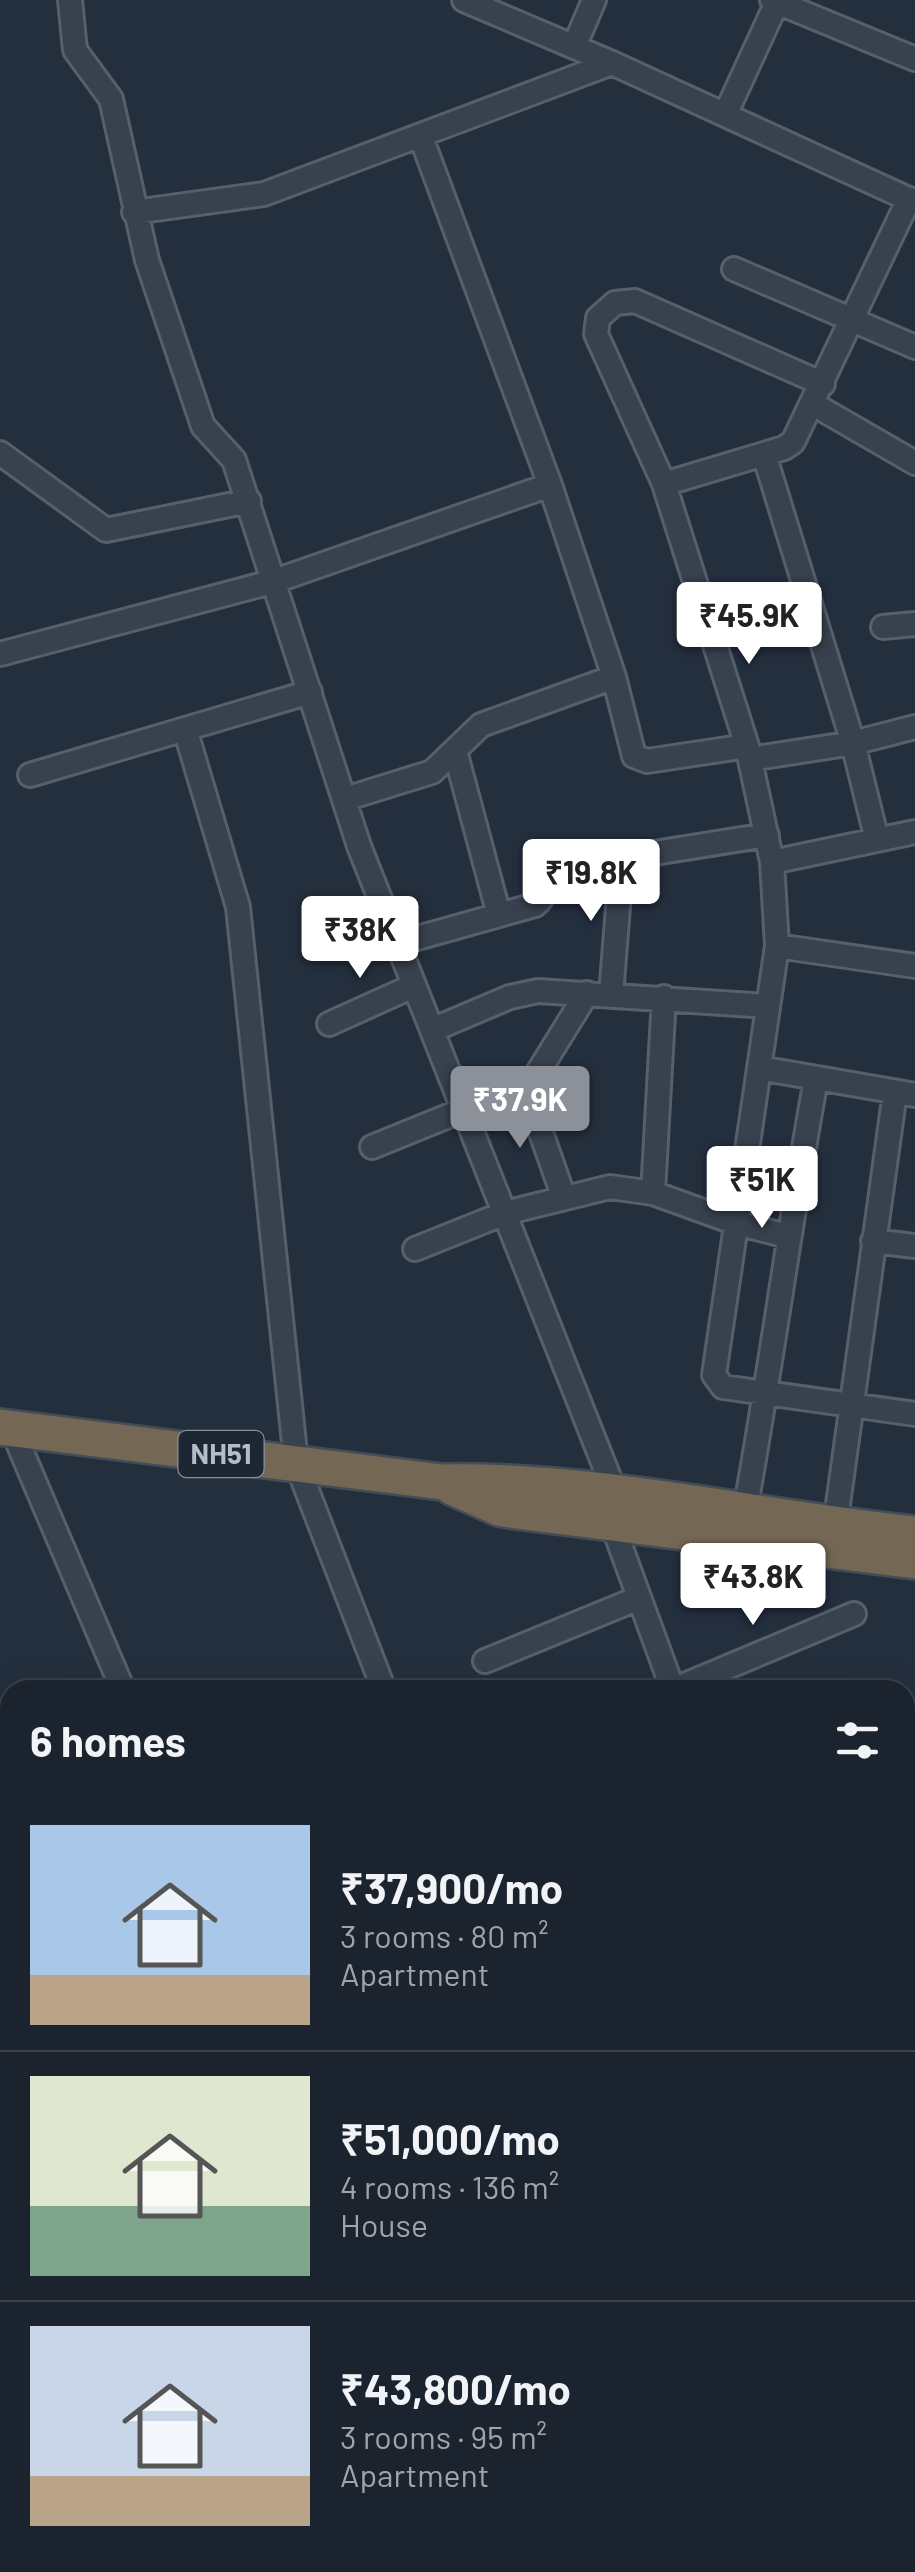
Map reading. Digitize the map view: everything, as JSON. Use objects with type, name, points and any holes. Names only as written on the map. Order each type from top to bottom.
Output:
[{"type":"highway","name":"NH51","points":[[6,1428],[442,1482],[511,1481],[614,1490],[835,1526],[915,1534]]},
{"type":"highway","name":"NH51","points":[[442,1482],[499,1508],[612,1526],[915,1561]]},
{"type":"street","points":[[70,0],[75,50],[111,99],[147,260],[203,426],[231,454],[359,846],[614,1490]]},
{"type":"street","points":[[464,0],[912,200],[793,442],[664,484]]},
{"type":"street","points":[[574,47],[594,0]]},
{"type":"street","points":[[726,115],[776,1],[915,58]]},
{"type":"street","points":[[134,212],[264,194],[612,63]]},
{"type":"street","points":[[421,136],[550,485],[614,677],[632,750],[640,760],[852,744],[915,728]]},
{"type":"street","points":[[734,269],[915,347]]},
{"type":"street","points":[[915,464],[818,394],[635,301],[624,300],[606,308],[598,318],[596,334],[664,484],[748,752],[772,862],[777,946],[714,1375],[723,1387],[915,1414]]},
{"type":"street","points":[[0,454],[106,530],[248,500]]},
{"type":"street","points":[[764,454],[877,840]]},
{"type":"street","points":[[0,654],[275,581],[550,485]]},
{"type":"street","points":[[883,627],[915,624]]},
{"type":"street","points":[[345,799],[432,772],[482,725],[614,677]]},
{"type":"street","points":[[30,775],[310,692]]},
{"type":"street","points":[[186,729],[238,907],[296,1462],[380,1680]]},
{"type":"street","points":[[455,751],[499,915]]},
{"type":"street","points":[[772,862],[915,832]]},
{"type":"street","points":[[396,944],[540,902],[553,873],[561,868],[767,834]]},
{"type":"street","points":[[372,1146],[464,1112],[538,1077],[599,994],[622,857]]},
{"type":"street","points":[[777,946],[915,966]]},
{"type":"street","points":[[329,1024],[413,986]]},
{"type":"street","points":[[432,1030],[524,992],[664,997],[768,1006]]},
{"type":"street","points":[[653,1192],[664,997]]},
{"type":"street","points":[[759,1068],[905,1094],[873,1241],[835,1526]]},
{"type":"street","points":[[745,1510],[816,1079]]},
{"type":"street","points":[[525,1086],[564,1198]]},
{"type":"street","points":[[415,1249],[505,1214],[610,1187],[653,1192],[736,1223],[788,1236]]},
{"type":"street","points":[[873,1241],[915,1246]]},
{"type":"street","points":[[6,1428],[119,1680]]},
{"type":"street","points":[[612,1526],[669,1680]]},
{"type":"street","points":[[485,1661],[639,1598]]},
{"type":"street","points":[[697,1680],[854,1614]]}]
